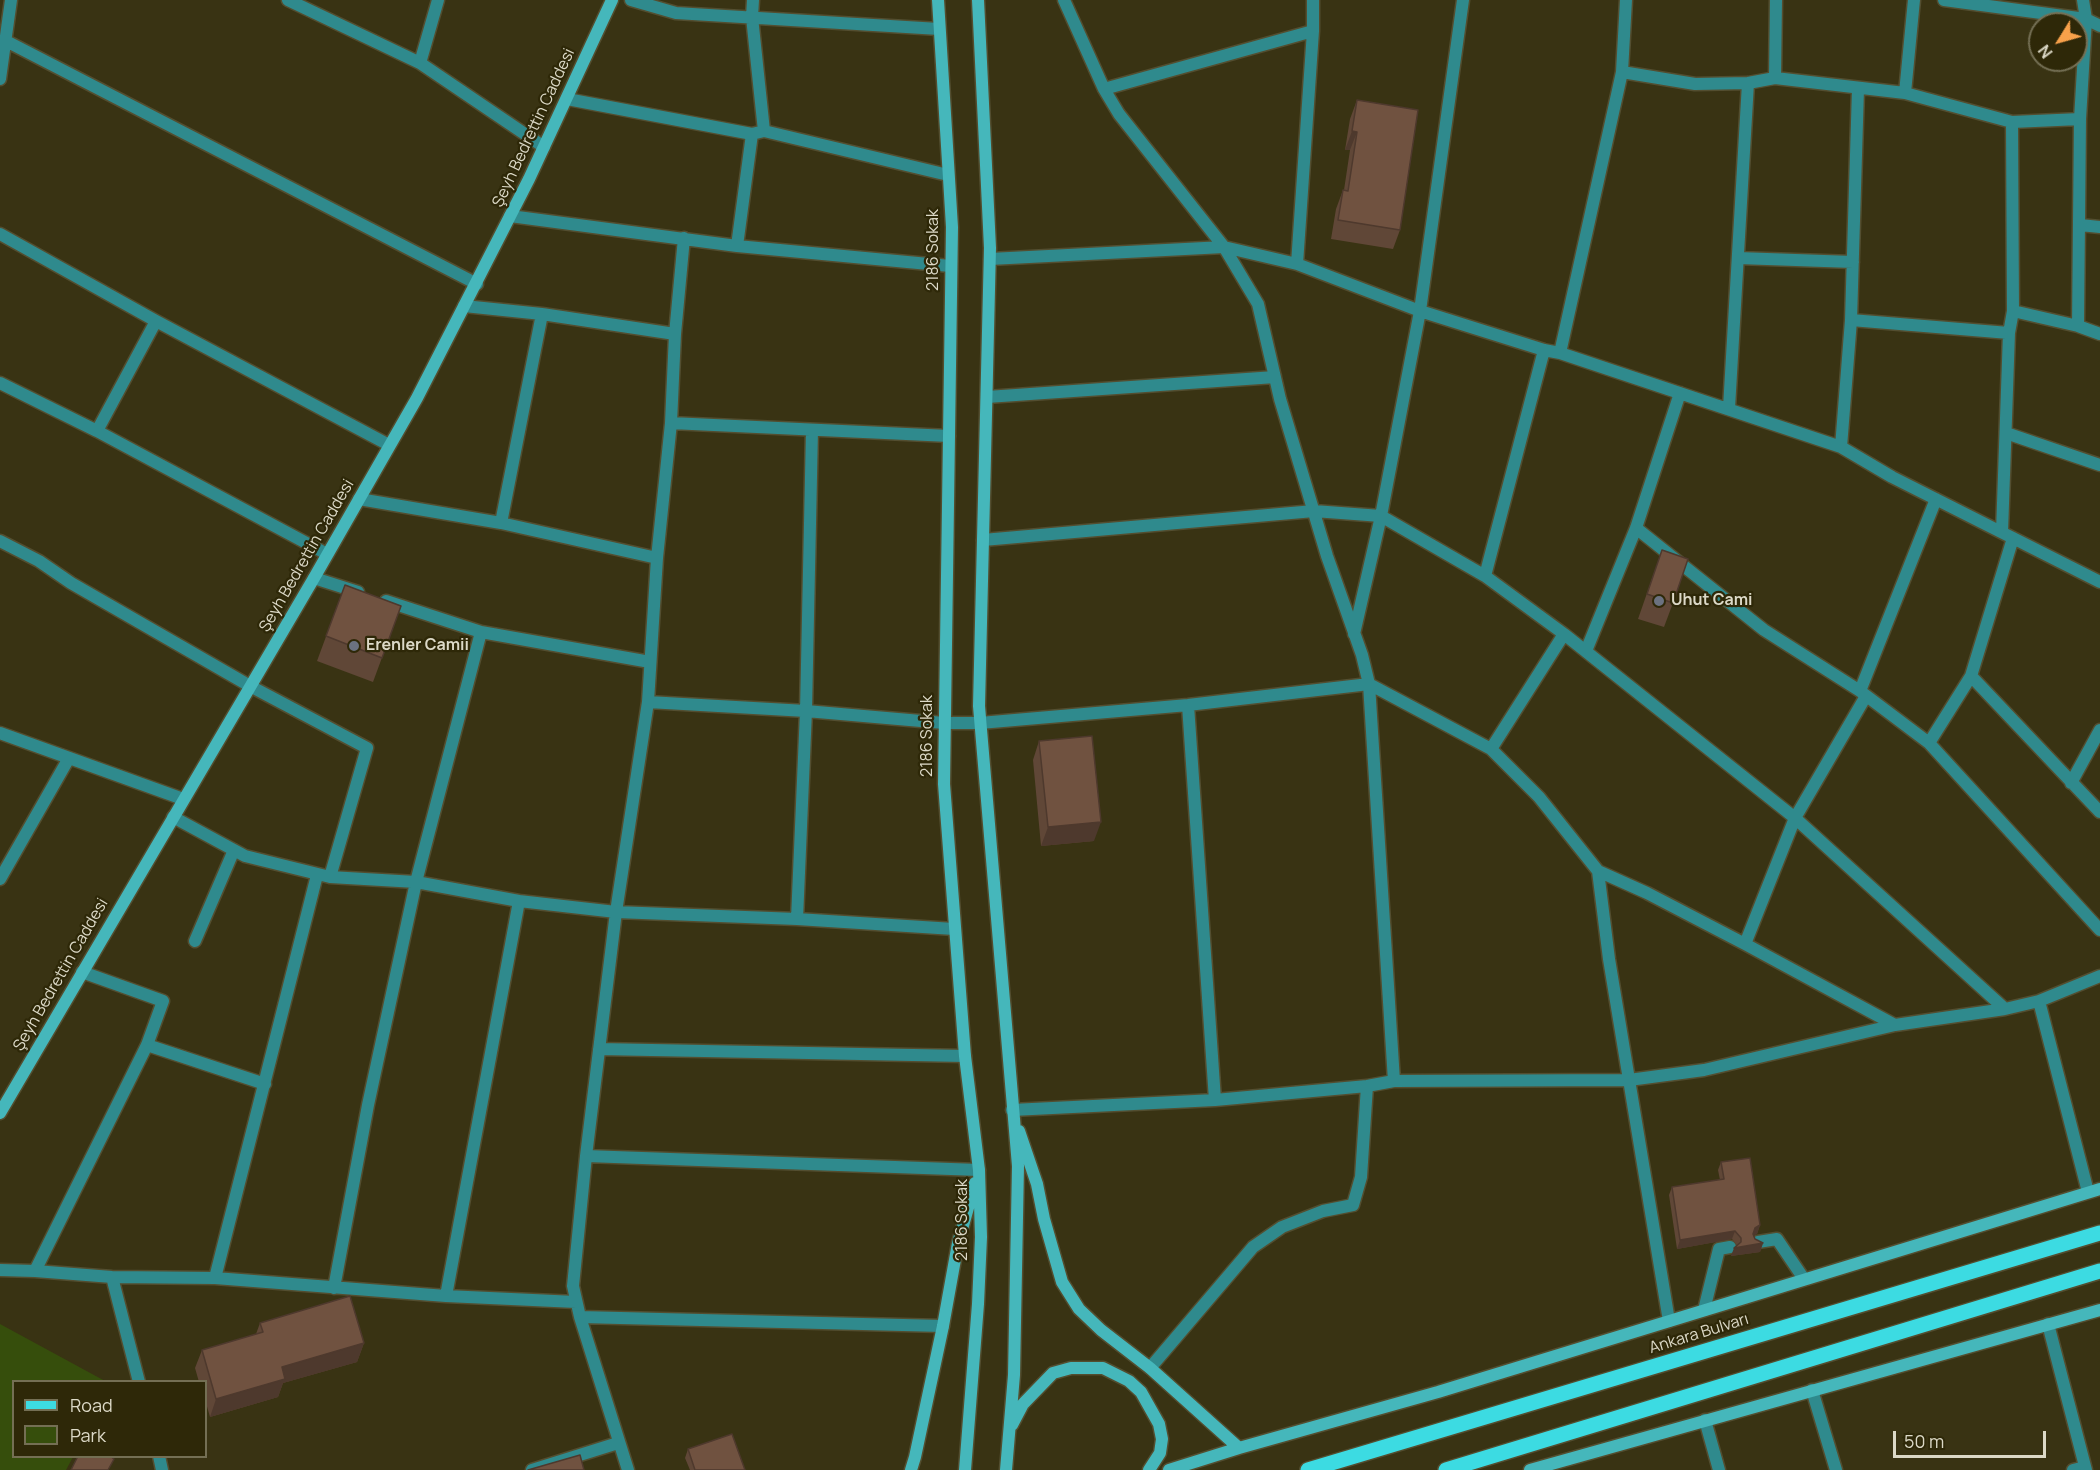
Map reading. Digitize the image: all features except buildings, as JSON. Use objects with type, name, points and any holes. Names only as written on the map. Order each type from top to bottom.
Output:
[{"type":"main road","name":"Şeyh Bedrettin Caddesi","points":[[2,1105],[314,578],[417,398],[477,284],[567,99],[612,0]]},
{"type":"main road","name":"2186 Sokak","points":[[938,0],[952,227],[944,784],[965,1056],[979,1170],[981,1237],[965,1470]]},
{"type":"main road","points":[[978,0],[990,259],[980,723],[1018,1166],[1014,1375],[1006,1470]]},
{"type":"main road","points":[[1012,1110],[1037,1184],[1044,1219],[1062,1282],[1079,1309],[1101,1330],[1150,1368],[1239,1448]]},
{"type":"main road","points":[[911,1470],[943,1326],[958,1243],[979,1170]]},
{"type":"main road","points":[[1169,1470],[1437,1392],[2094,1190]]},
{"type":"main road","name":"Ankara Bulvarı","points":[[1308,1470],[2100,1233]]},
{"type":"main road","points":[[1446,1470],[2100,1271]]},
{"type":"main road","points":[[1530,1470],[2100,1310]]},
{"type":"main road","points":[[1009,1431],[1023,1404],[1053,1373],[1071,1368],[1103,1368],[1129,1381],[1141,1392],[1159,1424],[1162,1439],[1160,1453],[1149,1470]]},
{"type":"street","points":[[0,79],[11,0]]},
{"type":"street","points":[[288,0],[420,63],[544,147]]},
{"type":"street","points":[[420,63],[438,0]]},
{"type":"street","points":[[631,0],[676,13],[939,29]]},
{"type":"street","points":[[738,246],[758,132],[753,0]]},
{"type":"street","points":[[1065,0],[1104,90],[1119,114],[1224,247],[1258,304],[1275,378],[1327,556],[1369,684],[1394,1081]]},
{"type":"street","points":[[1297,264],[1313,0]]},
{"type":"street","points":[[1354,634],[1381,516],[1420,311],[1463,0]]},
{"type":"street","points":[[1560,353],[1622,72],[1626,0]]},
{"type":"street","points":[[1775,78],[1776,0]]},
{"type":"street","points":[[1905,93],[1914,0]]},
{"type":"street","points":[[1944,0],[2034,12]]},
{"type":"street","points":[[1104,90],[1312,30]]},
{"type":"street","points":[[6,41],[477,284]]},
{"type":"street","points":[[1622,72],[1695,84],[1748,83],[1775,78],[1905,93],[2012,122],[2080,119]]},
{"type":"street","points":[[2078,326],[2080,119],[2083,72]]},
{"type":"street","points":[[1729,408],[1748,83]]},
{"type":"street","points":[[1841,447],[1851,321],[1858,89]]},
{"type":"street","points":[[567,99],[758,132],[948,175]]},
{"type":"street","points":[[1929,743],[1971,676],[2007,535],[2006,433],[2009,333],[2013,311],[2012,122]]},
{"type":"street","points":[[510,216],[738,246],[950,266]]},
{"type":"street","points":[[2080,225],[2100,227]]},
{"type":"street","points":[[0,234],[156,321],[389,445]]},
{"type":"street","points":[[628,1470],[580,1317],[573,1287],[586,1156],[616,912],[648,702],[657,558],[671,423],[675,334],[684,238]]},
{"type":"street","points":[[990,259],[1224,247],[1297,264],[1420,311],[1560,353],[1841,447],[1892,477],[2100,582]]},
{"type":"street","points":[[1738,258],[1852,262]]},
{"type":"street","points":[[464,306],[542,314],[675,334]]},
{"type":"street","points":[[2013,311],[2078,326],[2100,334]]},
{"type":"street","points":[[501,523],[542,314]]},
{"type":"street","points":[[97,431],[156,321]]},
{"type":"street","points":[[1851,321],[2009,333]]},
{"type":"street","points":[[1485,576],[1544,350]]},
{"type":"street","points":[[987,397],[1275,378]]},
{"type":"street","points":[[0,384],[97,431],[327,554]]},
{"type":"street","points":[[1586,651],[1636,528],[1680,393]]},
{"type":"street","points":[[671,423],[948,436]]},
{"type":"street","points":[[797,919],[806,711],[812,430]]},
{"type":"street","points":[[2006,433],[2100,465]]},
{"type":"street","points":[[1745,944],[1795,818],[1863,694],[1936,499]]},
{"type":"street","points":[[359,500],[501,523],[657,558]]},
{"type":"street","points":[[983,540],[1314,511],[1381,516],[1485,576],[1586,651],[1795,818],[2005,1009]]},
{"type":"street","points":[[1636,528],[1764,630],[1863,694],[1929,743],[2100,930]]},
{"type":"street","points":[[0,541],[39,561],[71,583],[250,686],[367,748],[324,876],[215,1278]]},
{"type":"street","points":[[314,578],[481,632],[650,662]]},
{"type":"street","points":[[334,1288],[368,1105],[416,882],[481,632]]},
{"type":"street","points":[[1491,749],[1563,634]]},
{"type":"street","points":[[1971,676],[2100,812]]},
{"type":"street","points":[[648,702],[806,711],[944,723],[980,723],[1188,705],[1369,684],[1491,749],[1539,797],[1598,871],[1647,893],[1895,1025]]},
{"type":"street","points":[[1188,705],[1215,1100]]},
{"type":"street","points":[[2071,783],[2100,730]]},
{"type":"street","points":[[0,733],[183,799]]},
{"type":"street","points":[[0,879],[69,758]]},
{"type":"street","points":[[173,817],[245,856],[324,876],[416,882],[519,901],[616,912],[797,919],[954,929]]},
{"type":"street","points":[[195,941],[234,850]]},
{"type":"street","points":[[1598,871],[1609,959],[1669,1321]]},
{"type":"street","points":[[446,1296],[519,901]]},
{"type":"street","points":[[35,1271],[147,1045],[163,1001],[82,972]]},
{"type":"street","points":[[1012,1110],[1215,1100],[1367,1086],[1394,1081],[1629,1080],[1704,1070],[1895,1025],[2005,1009],[2039,1001],[2100,976]]},
{"type":"street","points":[[2039,1001],[2094,1190]]},
{"type":"street","points":[[147,1045],[266,1084]]},
{"type":"street","points":[[599,1049],[965,1056]]},
{"type":"street","points":[[1150,1368],[1253,1247],[1282,1227],[1323,1211],[1353,1205],[1361,1177],[1367,1086]]},
{"type":"street","points":[[586,1156],[979,1170]]},
{"type":"street","points":[[1758,1242],[1777,1239],[1804,1279]]},
{"type":"street","points":[[1704,1310],[1719,1249],[1730,1247]]},
{"type":"street","points":[[0,1270],[112,1278],[215,1278],[446,1296],[576,1302]]},
{"type":"street","points":[[112,1278],[138,1380]]},
{"type":"street","points":[[580,1317],[943,1326]]},
{"type":"street","points":[[2048,1324],[2086,1468],[2073,1470]]},
{"type":"street","points":[[1812,1390],[1836,1470]]},
{"type":"street","points":[[1705,1420],[1719,1470]]},
{"type":"street","points":[[532,1470],[618,1443]]},
{"type":"green space","points":[[0,1324],[103,1380],[12,1380],[12,1458],[72,1458],[66,1470],[0,1470]]},
{"type":"place","name":"Uhut Cami","points":[[1659,601]]},
{"type":"place","name":"Erenler Camii","points":[[354,646]]}]
